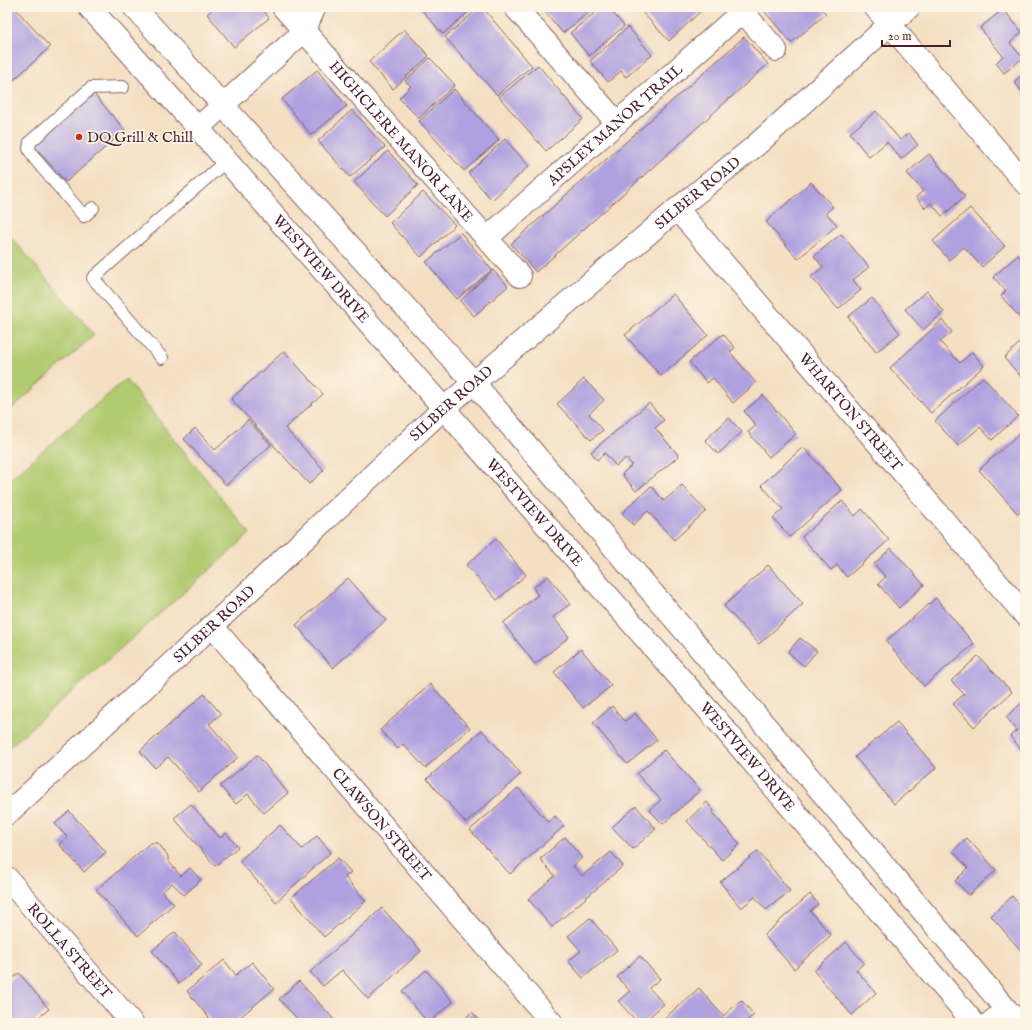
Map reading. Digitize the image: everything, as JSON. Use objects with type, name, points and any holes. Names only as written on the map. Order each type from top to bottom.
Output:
[{"type":"street","name":"WESTVIEW DRIVE","points":[[89,7],[198,128],[716,719],[974,1023]]},
{"type":"street","name":"HIGHCLERE MANOR LANE","points":[[283,7],[520,276]]},
{"type":"street","points":[[198,128],[304,31],[315,7]]},
{"type":"street","points":[[515,7],[617,123]]},
{"type":"street","points":[[875,7],[1025,183]]},
{"type":"street","name":"SILBER ROAD","points":[[7,814],[212,626],[443,409],[677,209],[754,146],[909,7]]},
{"type":"street","points":[[139,9],[222,106],[474,383],[1012,1016],[990,1023]]},
{"type":"street","points":[[741,9],[776,50]]},
{"type":"street","name":"APSLEY MANOR TRAIL","points":[[486,238],[617,123],[741,9]]},
{"type":"street","name":"WHARTON STREET","points":[[677,209],[1025,615]]},
{"type":"street","name":"CLAWSON STREET","points":[[212,626],[552,1023]]},
{"type":"street","points":[[716,719],[742,698]]},
{"type":"street","name":"ROLLA STREET","points":[[7,878],[132,1023]]},
{"type":"lane","points":[[92,208],[84,216],[35,159],[29,149],[30,142],[92,88],[123,86]]},
{"type":"lane","points":[[162,358],[93,278],[226,160]]},
{"type":"green space","points":[[7,232],[94,335],[7,413]]},
{"type":"green space","points":[[126,379],[250,534],[7,749],[7,482]]},
{"type":"building","points":[[7,7],[14,7],[50,47],[7,86]]},
{"type":"building","points":[[215,7],[261,7],[269,18],[234,47],[207,14]]},
{"type":"building","points":[[419,7],[474,7],[443,34]]},
{"type":"building","points":[[480,7],[482,7],[532,66],[497,95],[445,37]]},
{"type":"building","points":[[548,7],[595,7],[563,33],[544,11]]},
{"type":"building","points":[[602,7],[608,7],[624,26],[589,56],[570,33]]},
{"type":"building","points":[[640,7],[705,7],[669,41],[642,12],[644,11]]},
{"type":"building","points":[[761,7],[820,7],[826,14],[791,43]]},
{"type":"building","points":[[1003,9],[1022,32],[1010,43],[1023,58],[1004,73],[996,63],[1003,56],[980,28]]},
{"type":"building","points":[[628,27],[652,55],[626,77],[621,71],[608,82],[590,61]]},
{"type":"building","points":[[404,29],[429,56],[393,89],[369,62]]},
{"type":"building","points":[[744,37],[768,64],[536,272],[511,244]]},
{"type":"building","points":[[430,58],[455,85],[419,118],[399,98],[411,86],[405,81]]},
{"type":"building","points":[[538,65],[583,119],[546,151],[499,97]]},
{"type":"building","points":[[317,70],[347,106],[311,135],[282,99]]},
{"type":"building","points":[[1025,72],[1025,95],[1014,82]]},
{"type":"building","points":[[454,89],[499,140],[464,171],[419,121]]},
{"type":"building","name":"DQ Grill & Chill","points":[[92,92],[125,130],[66,182],[33,145]]},
{"type":"building","points":[[352,110],[385,147],[350,177],[318,141]]},
{"type":"building","points":[[876,111],[900,140],[909,133],[918,145],[901,159],[887,142],[869,157],[850,133]]},
{"type":"building","points":[[505,139],[529,166],[492,200],[468,173]]},
{"type":"building","points":[[388,151],[418,185],[385,216],[354,182]]},
{"type":"building","points":[[929,154],[965,196],[942,216],[931,203],[925,208],[916,197],[923,191],[907,173]]},
{"type":"building","points":[[811,182],[833,207],[826,213],[837,225],[798,259],[766,222]]},
{"type":"building","points":[[423,192],[455,225],[421,257],[390,223]]},
{"type":"building","points":[[970,208],[1005,246],[982,267],[964,247],[949,260],[933,241]]},
{"type":"building","points":[[461,233],[492,270],[457,299],[426,262]]},
{"type":"building","points":[[841,234],[869,267],[853,280],[861,290],[838,309],[811,277],[823,267],[814,256]]},
{"type":"building","points":[[1018,255],[1025,264],[1025,319],[1023,321],[1001,296],[1006,291],[993,277]]},
{"type":"building","points":[[493,270],[508,286],[474,316],[460,301]]},
{"type":"building","points":[[927,291],[944,312],[923,330],[905,309]]},
{"type":"building","points":[[673,294],[708,335],[661,376],[625,335]]},
{"type":"building","points":[[872,298],[900,333],[876,352],[848,317]]},
{"type":"building","points":[[942,320],[952,332],[940,342],[960,363],[972,352],[984,366],[931,413],[890,368]]},
{"type":"building","points":[[723,334],[735,348],[730,352],[756,383],[733,403],[713,378],[707,383],[689,362]]},
{"type":"building","points":[[1025,338],[1025,381],[1004,358]]},
{"type":"building","points":[[284,351],[323,394],[285,428],[324,470],[309,484],[231,399]]},
{"type":"building","points":[[983,377],[1018,416],[992,440],[980,427],[958,446],[935,421]]},
{"type":"building","points":[[584,379],[604,400],[589,414],[603,430],[591,440],[557,404]]},
{"type":"building","points":[[763,395],[796,434],[769,457],[748,432],[756,426],[744,411]]},
{"type":"building","points":[[649,403],[664,420],[655,428],[679,456],[636,491],[622,474],[632,465],[626,458],[616,466],[605,453],[597,460],[591,452]]},
{"type":"building","points":[[729,418],[742,432],[718,454],[705,440]]},
{"type":"building","points":[[248,420],[271,445],[226,485],[184,439],[195,428],[215,450]]},
{"type":"building","points":[[1021,432],[1025,436],[1025,508],[1018,514],[979,470]]},
{"type":"building","points":[[803,447],[842,490],[790,537],[773,518],[783,509],[761,485]]},
{"type":"building","points":[[682,485],[706,511],[674,540],[648,511],[633,525],[622,513],[651,486],[664,501]]},
{"type":"building","points":[[842,501],[855,516],[862,509],[889,540],[847,577],[837,565],[831,570],[802,537]]},
{"type":"building","points":[[496,539],[526,575],[497,600],[466,565]]},
{"type":"building","points":[[891,548],[924,585],[899,608],[878,584],[886,577],[874,564]]},
{"type":"building","points":[[768,565],[803,604],[759,644],[724,606]]},
{"type":"building","points":[[548,576],[570,604],[553,617],[569,637],[535,664],[503,623],[538,595],[533,588]]},
{"type":"building","points":[[348,578],[386,620],[333,668],[296,625]]},
{"type":"building","points":[[936,598],[974,644],[924,686],[886,641]]},
{"type":"building","points":[[800,638],[817,651],[804,666],[788,652]]},
{"type":"building","points":[[581,649],[611,686],[583,708],[554,672]]},
{"type":"building","points":[[978,656],[1012,692],[974,727],[953,704],[964,694],[951,681]]},
{"type":"building","points":[[430,684],[470,728],[425,768],[403,744],[398,749],[380,730]]},
{"type":"building","points":[[204,694],[221,714],[209,724],[238,757],[199,792],[168,757],[155,768],[140,751]]},
{"type":"building","points":[[1025,700],[1025,754],[1010,736],[1017,730],[1006,717]]},
{"type":"building","points":[[612,706],[625,721],[635,713],[657,740],[627,764],[593,723]]},
{"type":"building","points":[[897,722],[936,768],[894,804],[855,757]]},
{"type":"building","points":[[482,730],[521,774],[466,823],[427,779]]},
{"type":"building","points":[[664,750],[700,790],[663,824],[649,810],[661,800],[637,774]]},
{"type":"building","points":[[257,755],[288,793],[264,813],[248,794],[236,804],[220,786]]},
{"type":"building","points":[[518,788],[548,822],[555,816],[564,826],[510,874],[470,830]]},
{"type":"building","points":[[707,802],[714,811],[712,813],[740,844],[722,860],[687,821]]},
{"type":"building","points":[[191,804],[220,838],[226,833],[238,847],[215,866],[174,818]]},
{"type":"building","points":[[636,806],[656,829],[633,849],[612,827]]},
{"type":"building","points":[[69,811],[106,852],[84,872],[59,844],[67,837],[55,824]]},
{"type":"building","points":[[280,825],[302,849],[317,836],[331,852],[276,902],[239,861]]},
{"type":"building","points":[[565,837],[582,858],[573,866],[582,876],[611,852],[623,866],[552,927],[528,899],[555,876],[540,859]]},
{"type":"building","points":[[967,838],[996,870],[969,895],[955,881],[968,868],[953,851]]},
{"type":"building","points":[[150,843],[158,843],[168,856],[168,861],[181,876],[190,868],[201,880],[184,895],[172,883],[162,892],[174,904],[138,936],[96,890]]},
{"type":"building","points":[[758,851],[790,891],[766,910],[755,897],[741,908],[720,882]]},
{"type":"building","points":[[338,858],[351,872],[345,877],[366,901],[324,937],[291,898]]},
{"type":"building","points":[[810,894],[818,904],[810,911],[831,935],[794,969],[764,935]]},
{"type":"building","points":[[1012,896],[1025,911],[1025,951],[1023,953],[991,916]]},
{"type":"building","points":[[382,908],[421,951],[368,999],[342,970],[323,986],[310,972]]},
{"type":"building","points":[[590,918],[617,950],[583,978],[568,961],[581,951],[568,936]]},
{"type":"building","points":[[175,932],[202,965],[179,984],[152,951]]},
{"type":"building","points":[[846,942],[864,963],[856,970],[876,993],[852,1015],[814,971]]},
{"type":"building","points":[[640,956],[660,979],[649,988],[664,1004],[642,1023],[638,1023],[618,1001],[630,991],[617,977]]},
{"type":"building","points":[[224,960],[236,975],[252,962],[274,989],[233,1023],[213,1023],[187,991]]},
{"type":"building","points":[[426,970],[453,1002],[428,1023],[402,991]]},
{"type":"building","points":[[19,973],[49,1009],[32,1023],[16,1023],[10,1015],[7,1018],[7,983]]},
{"type":"building","points":[[299,981],[337,1023],[301,1023],[279,999]]},
{"type":"building","points":[[699,988],[723,1016],[741,1000],[754,1015],[744,1023],[659,1023]]},
{"type":"building","points":[[472,1012],[482,1023],[460,1023]]},
{"type":"place","name":"DQ Grill & Chill","points":[[79,137]]}]
